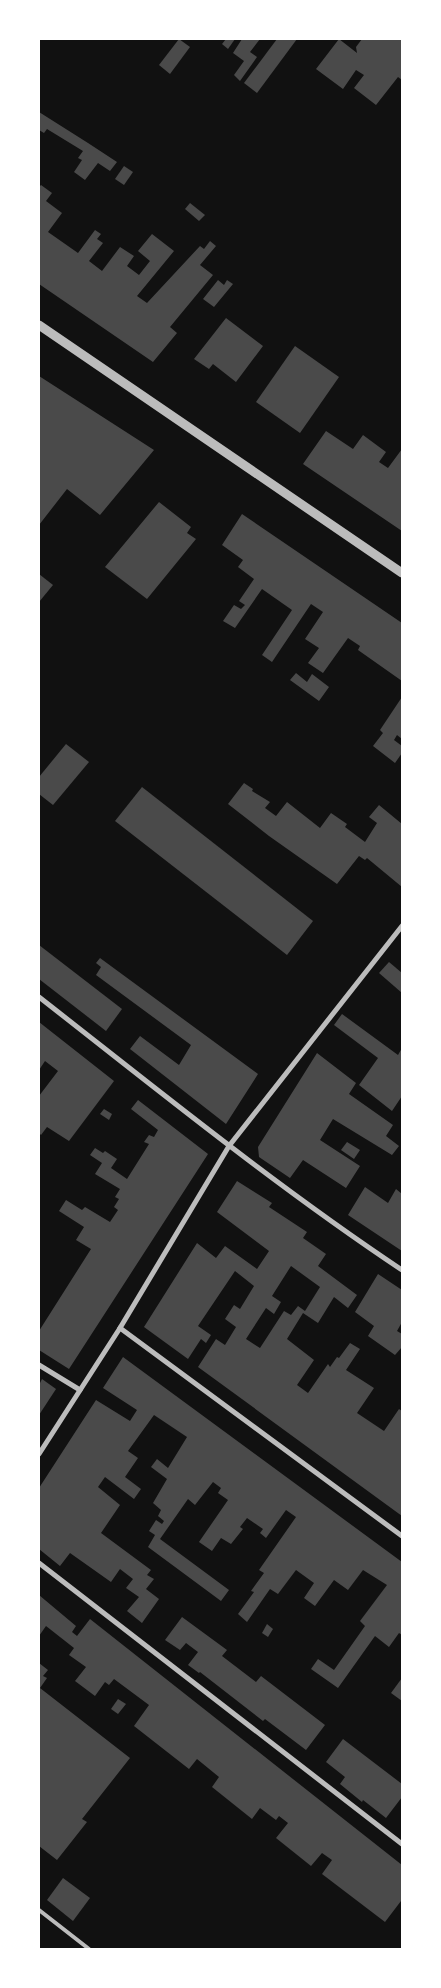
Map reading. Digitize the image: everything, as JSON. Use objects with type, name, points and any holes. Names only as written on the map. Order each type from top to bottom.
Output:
[{"type":"street","points":[[39,325],[402,573]]},
{"type":"street","points":[[39,1454],[120,1328],[229,1146],[402,926]]},
{"type":"street","points":[[39,997],[229,1146],[361,1243],[402,1270]]},
{"type":"street","points":[[120,1328],[402,1536]]},
{"type":"street","points":[[39,1365],[80,1390]]},
{"type":"street","points":[[39,1563],[402,1844]]},
{"type":"lane","points":[[39,1910],[89,1949]]},
{"type":"building","points":[[179,39],[190,47],[170,74],[159,65]]},
{"type":"building","points":[[226,39],[235,39],[228,49],[222,44]]},
{"type":"building","points":[[242,39],[260,39],[250,52],[257,57],[240,81],[234,75],[244,61],[233,53]]},
{"type":"building","points":[[277,39],[297,39],[257,93],[244,83]]},
{"type":"building","points":[[339,39],[357,53],[356,47],[362,39],[402,39],[402,80],[398,77],[376,105],[354,88],[364,75],[356,70],[343,89],[316,69]]},
{"type":"building","points":[[39,112],[117,162],[110,171],[98,163],[85,180],[74,172],[82,160],[78,158],[83,151],[47,129],[44,133],[39,130]]},
{"type":"building","points":[[124,166],[133,172],[124,185],[115,179]]},
{"type":"building","points":[[41,185],[52,193],[46,201],[62,213],[48,232],[78,253],[95,230],[101,234],[97,239],[103,243],[89,261],[102,271],[120,247],[134,256],[127,266],[139,275],[150,261],[138,251],[152,234],[174,251],[137,296],[147,303],[200,246],[204,249],[210,241],[216,246],[200,265],[213,275],[170,327],[177,333],[153,362],[39,284],[39,187]]},
{"type":"building","points":[[190,203],[205,215],[199,221],[185,209]]},
{"type":"building","points":[[218,280],[224,285],[227,280],[233,284],[214,307],[203,299]]},
{"type":"building","points":[[226,318],[263,346],[236,382],[213,364],[209,369],[194,359]]},
{"type":"building","points":[[295,346],[339,377],[300,433],[256,402]]},
{"type":"building","points":[[39,376],[154,450],[100,515],[67,489],[39,525]]},
{"type":"building","points":[[326,431],[353,449],[363,435],[386,452],[379,462],[388,468],[402,449],[402,531],[303,464]]},
{"type":"building","points":[[159,502],[191,527],[187,533],[196,539],[147,599],[105,567]]},
{"type":"building","points":[[242,514],[402,623],[402,681],[358,650],[360,646],[348,638],[323,673],[308,663],[319,648],[305,639],[323,612],[311,604],[272,662],[262,655],[292,610],[262,589],[235,628],[223,621],[234,605],[241,609],[245,605],[239,601],[254,579],[238,567],[243,560],[222,545]]},
{"type":"building","points":[[39,574],[53,585],[39,602]]},
{"type":"building","points":[[296,673],[307,682],[312,674],[329,687],[319,701],[290,680]]},
{"type":"building","points":[[402,697],[402,739],[397,735],[394,740],[402,746],[402,753],[395,763],[373,746],[383,733],[380,730]]},
{"type":"building","points":[[66,744],[89,762],[53,805],[39,794],[39,777]]},
{"type":"building","points":[[244,783],[253,789],[252,791],[270,802],[265,808],[276,816],[287,802],[320,828],[331,813],[347,824],[345,827],[365,842],[377,823],[369,817],[379,805],[402,824],[402,887],[367,858],[365,860],[359,856],[337,884],[269,836],[228,804]]},
{"type":"building","points":[[142,787],[313,921],[287,955],[115,821]]},
{"type":"building","points":[[39,945],[122,1009],[106,1031],[39,979]]},
{"type":"building","points":[[100,958],[258,1074],[226,1124],[130,1049],[140,1036],[179,1065],[191,1045],[96,975],[101,967],[96,963]]},
{"type":"building","points":[[389,962],[402,973],[402,993],[379,973]]},
{"type":"building","points":[[342,1014],[398,1055],[402,1048],[402,1096],[392,1111],[359,1085],[378,1058],[334,1025]]},
{"type":"building","points":[[39,1022],[114,1081],[69,1141],[47,1127],[41,1135],[39,1133],[39,1096],[58,1071],[45,1061],[39,1070]]},
{"type":"building","points":[[317,1053],[356,1083],[349,1094],[393,1125],[386,1136],[399,1146],[392,1155],[333,1119],[320,1140],[360,1166],[346,1188],[303,1160],[290,1178],[259,1157],[258,1147]]},
{"type":"building","points":[[138,1100],[208,1154],[69,1369],[39,1350],[39,1331],[91,1249],[76,1240],[84,1227],[59,1211],[66,1200],[82,1210],[85,1207],[110,1222],[118,1210],[114,1207],[119,1199],[115,1197],[120,1189],[95,1174],[102,1163],[90,1155],[95,1148],[103,1153],[105,1151],[117,1159],[111,1168],[127,1179],[149,1144],[144,1142],[149,1135],[154,1137],[158,1130],[131,1109]]},
{"type":"building","points":[[104,1109],[112,1114],[109,1120],[100,1114]]},
{"type":"building","points":[[347,1142],[360,1150],[354,1159],[341,1150]]},
{"type":"building","points":[[237,1181],[272,1203],[269,1207],[307,1232],[303,1238],[326,1254],[318,1266],[357,1295],[348,1308],[334,1297],[318,1323],[303,1313],[287,1339],[314,1360],[297,1385],[308,1393],[328,1364],[330,1367],[350,1343],[360,1349],[346,1370],[374,1388],[357,1413],[384,1431],[399,1409],[402,1411],[402,1516],[198,1367],[216,1339],[225,1345],[236,1327],[225,1319],[234,1305],[240,1309],[254,1286],[235,1271],[198,1326],[211,1335],[206,1343],[201,1339],[188,1359],[144,1327],[197,1243],[216,1258],[225,1246],[257,1269],[269,1251],[217,1212]],"holes":[[[291,1266],[320,1287],[305,1311],[298,1306],[291,1315],[284,1311],[260,1348],[246,1339],[266,1308],[274,1314],[281,1302],[272,1296]]]},
{"type":"building","points":[[365,1187],[388,1203],[396,1189],[402,1194],[402,1251],[348,1215]]},
{"type":"building","points":[[378,1274],[402,1290],[402,1322],[397,1331],[402,1334],[402,1347],[395,1355],[368,1336],[374,1326],[355,1312]]},
{"type":"building","points":[[123,1357],[402,1562],[402,1635],[399,1633],[389,1647],[375,1636],[338,1688],[311,1669],[318,1659],[334,1670],[365,1626],[360,1621],[387,1585],[363,1570],[348,1590],[334,1580],[315,1606],[304,1598],[314,1583],[296,1570],[278,1594],[270,1589],[247,1622],[238,1614],[254,1592],[251,1591],[264,1573],[259,1570],[296,1517],[286,1510],[266,1538],[260,1533],[263,1529],[247,1518],[240,1527],[243,1529],[231,1544],[221,1538],[212,1551],[199,1542],[228,1500],[218,1493],[221,1488],[213,1482],[195,1505],[188,1499],[160,1539],[229,1590],[221,1601],[148,1547],[155,1535],[149,1531],[156,1520],[162,1524],[164,1521],[158,1516],[161,1510],[153,1503],[167,1479],[151,1467],[157,1459],[168,1468],[187,1437],[154,1415],[128,1451],[138,1458],[125,1477],[141,1489],[134,1499],[105,1477],[98,1487],[120,1505],[101,1533],[151,1570],[147,1575],[154,1579],[146,1589],[159,1599],[142,1623],[127,1611],[139,1597],[126,1588],[133,1579],[120,1569],[111,1582],[70,1553],[60,1566],[39,1549],[39,1488],[96,1400],[130,1421],[137,1410],[103,1388]]},
{"type":"building","points":[[42,1379],[56,1389],[39,1415],[39,1385]]},
{"type":"building","points":[[39,1595],[76,1626],[72,1632],[77,1636],[90,1619],[402,1865],[402,1902],[385,1922],[322,1874],[332,1860],[322,1853],[311,1866],[276,1838],[288,1823],[279,1816],[276,1820],[260,1808],[252,1819],[212,1787],[219,1777],[197,1759],[189,1769],[134,1726],[149,1705],[114,1679],[109,1685],[105,1682],[95,1696],[75,1681],[86,1667],[69,1655],[74,1648],[46,1626],[39,1636]]},
{"type":"building","points":[[182,1617],[227,1650],[222,1656],[256,1682],[261,1676],[325,1725],[306,1750],[265,1719],[263,1721],[200,1672],[188,1665],[198,1652],[186,1643],[180,1650],[165,1640]]},
{"type":"building","points":[[267,1624],[273,1629],[268,1637],[262,1633]]},
{"type":"building","points":[[39,1663],[48,1670],[43,1676],[47,1678],[40,1688],[130,1758],[82,1819],[87,1822],[57,1860],[39,1846]]},
{"type":"building","points":[[402,1678],[402,1701],[391,1693]]},
{"type":"building","points":[[118,1699],[126,1704],[118,1714],[111,1709]]},
{"type":"building","points":[[343,1739],[402,1784],[402,1797],[386,1818],[340,1784],[345,1777],[326,1762]]},
{"type":"building","points":[[63,1878],[90,1898],[73,1921],[47,1900]]}]
